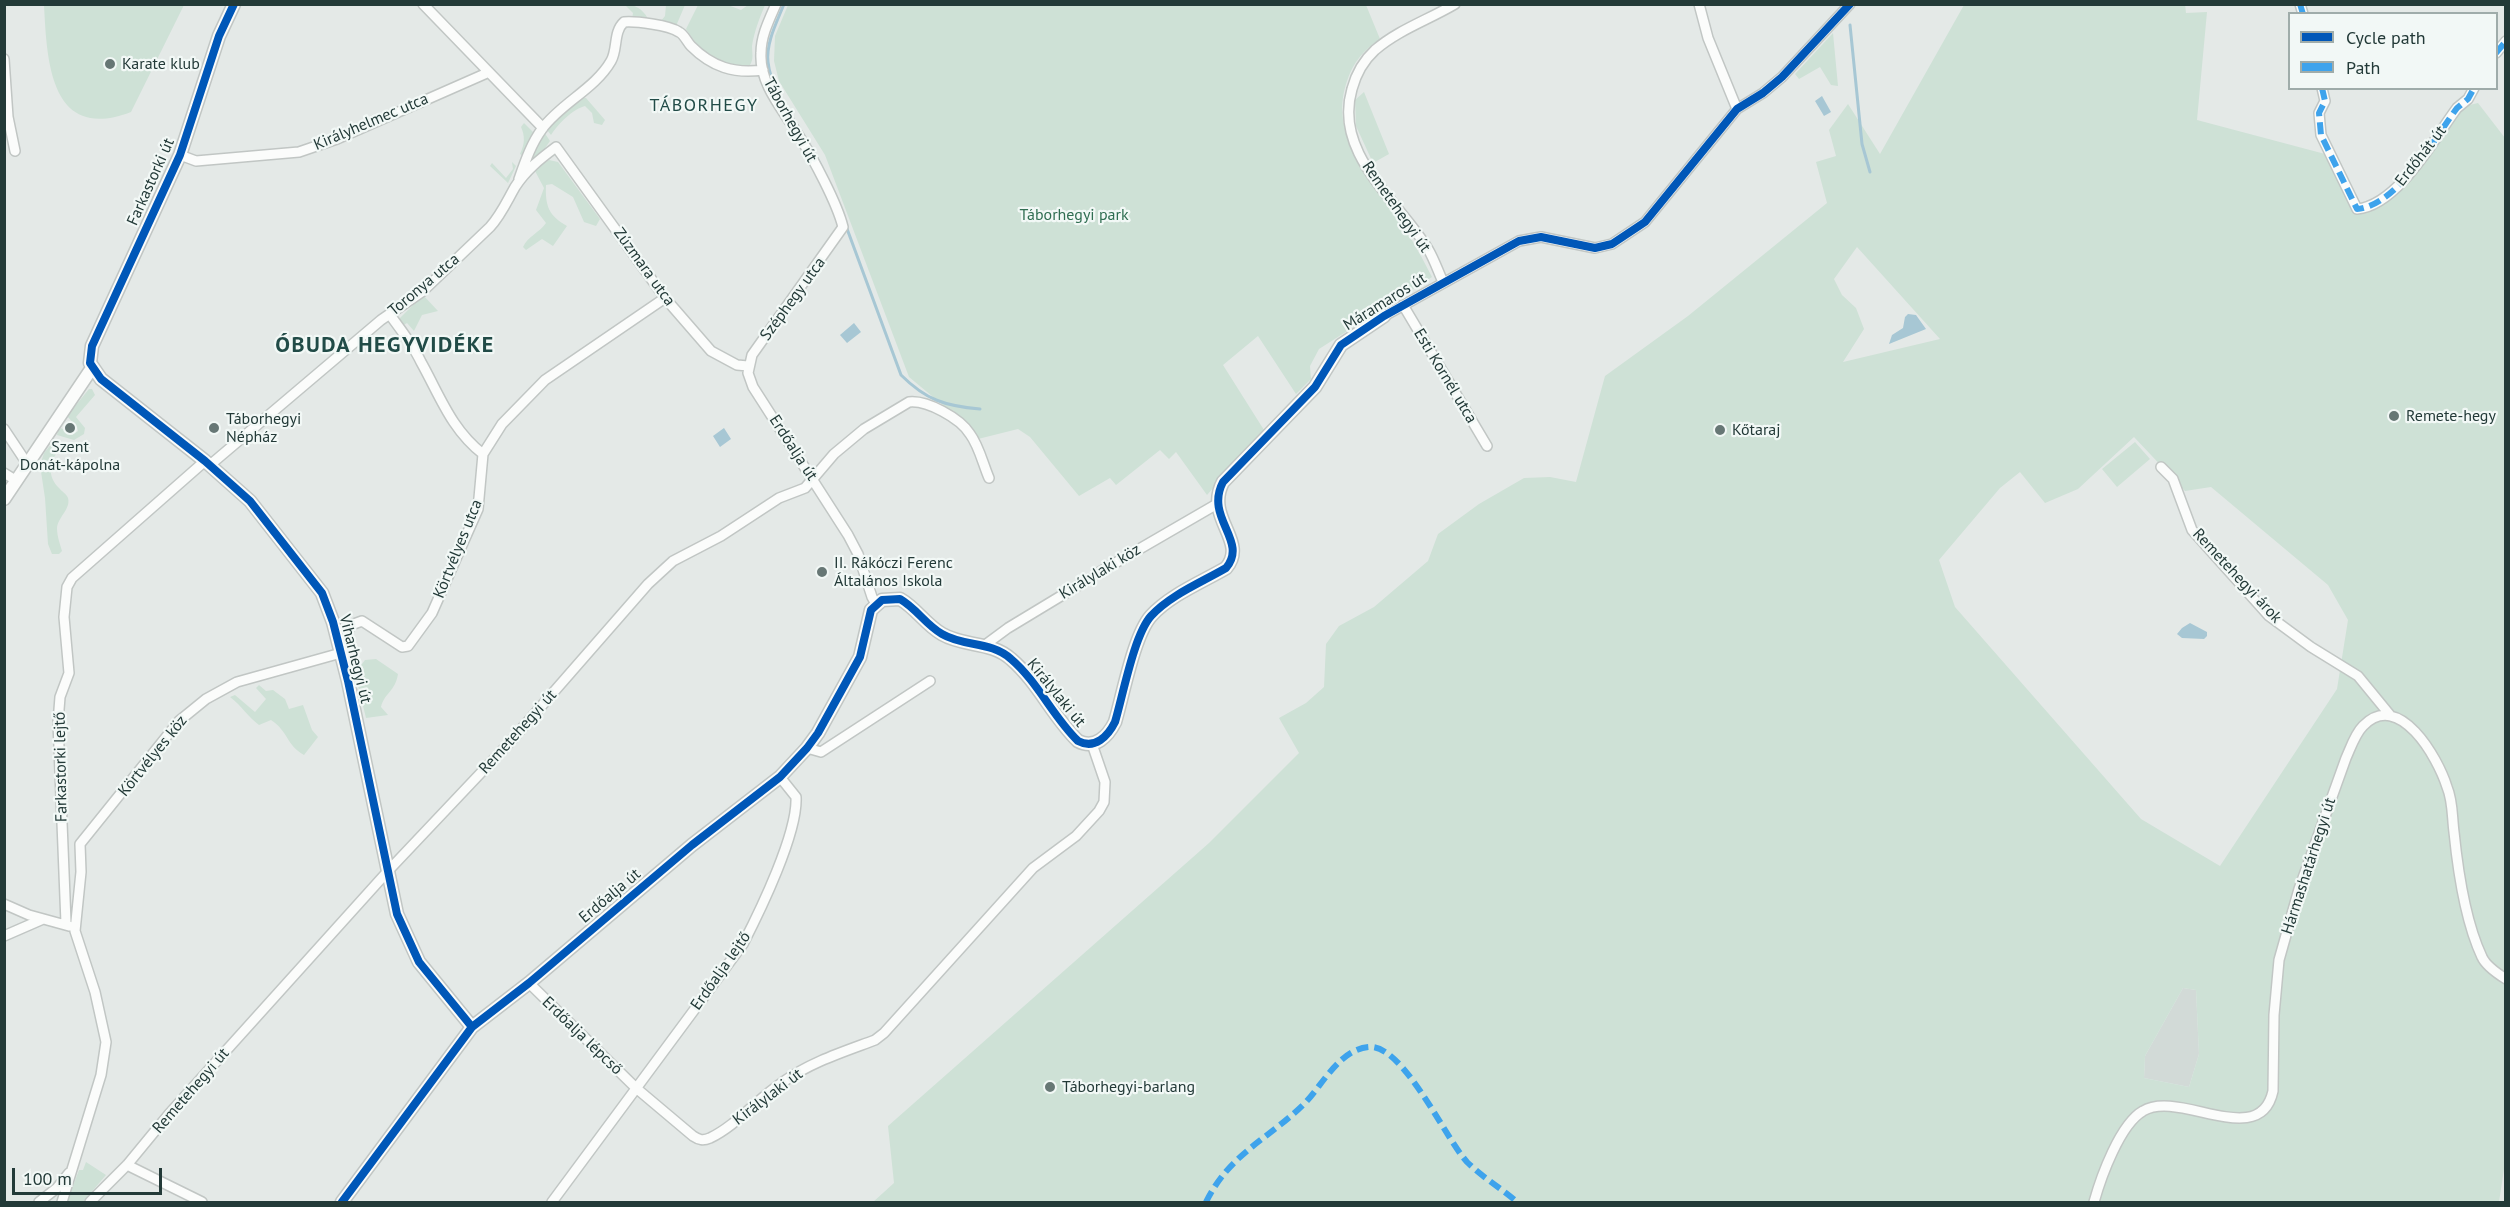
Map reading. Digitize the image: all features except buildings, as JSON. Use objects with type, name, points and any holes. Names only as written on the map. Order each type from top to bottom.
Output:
[{"type":"street","name":"Farkastorki út","points":[[4,499],[92,369],[90,356],[92,346],[180,155],[219,36],[234,4]]},
{"type":"street","points":[[423,4],[487,73],[543,128]]},
{"type":"street","name":"Táborhegyi út","points":[[776,4],[762,38],[760,55],[763,70],[774,97],[812,157],[842,221],[841,233]]},
{"type":"street","name":"Remetehegyi út","points":[[1443,282],[1428,249],[1366,167],[1353,142],[1348,110],[1356,76],[1370,55],[1386,42],[1455,4]]},
{"type":"street","points":[[1699,4],[1708,38],[1737,109]]},
{"type":"street","name":"Máramaros út","points":[[1217,504],[1218,492],[1223,482],[1315,387],[1341,345],[1384,316],[1519,241],[1541,237],[1595,248],[1612,243],[1645,222],[1737,109],[1763,93],[1782,77],[1841,8],[1850,4]]},
{"type":"street","name":"Toronya utca","points":[[72,578],[381,320],[423,291],[490,227],[500,216],[543,128],[594,81],[611,60],[619,27],[624,22],[639,22],[679,32],[703,57],[717,66],[735,72],[763,70]]},
{"type":"street","points":[[4,59],[8,117],[15,151]]},
{"type":"street","name":"Királyhelmec utca","points":[[180,155],[196,161],[299,152],[337,139],[487,73]]},
{"type":"street","name":"Erdőhát út","points":[[2322,90],[2325,101],[2319,113],[2321,135],[2357,209],[2366,208],[2397,189],[2473,90]]},
{"type":"street","name":"Toronya utca","points":[[516,186],[532,166],[556,147]]},
{"type":"street","name":"Zúzmara utca","points":[[556,147],[665,298],[711,351],[737,365],[748,366]]},
{"type":"street","name":"Széphegy utca","points":[[748,366],[752,355],[841,233]]},
{"type":"street","name":"Körtvélyes utca","points":[[348,681],[353,668],[347,635],[351,625],[362,621],[384,638],[402,647],[408,646],[432,613],[478,509],[481,496],[483,454],[502,424],[544,380],[665,298]]},
{"type":"street","name":"Esti Kornél utca","points":[[1403,305],[1487,446]]},
{"type":"street","points":[[390,315],[422,362],[447,415],[464,438],[483,454]]},
{"type":"street","name":"Erdőalja út","points":[[342,1203],[472,1027],[529,983],[657,874],[780,777],[807,748],[850,678],[860,657],[871,610],[876,604],[858,554],[814,478],[753,387],[748,366]]},
{"type":"street","name":"Viharhegyi út","points":[[92,369],[101,379],[207,463],[249,501],[322,593],[348,681],[397,914],[419,962],[472,1027]]},
{"type":"street","name":"Remetehegyi út","points":[[90,1203],[127,1165],[169,1114],[388,871],[510,742],[663,569],[673,561],[721,536],[779,498],[805,488],[834,454],[864,429],[909,402],[916,401],[963,425],[971,434],[989,478]]},
{"type":"street","points":[[4,429],[28,465]]},
{"type":"street","name":"Remetehegyi árok","points":[[2161,467],[2173,479],[2192,530],[2270,616],[2311,647],[2358,676],[2390,715]]},
{"type":"street","points":[[4,473],[17,481]]},
{"type":"street","points":[[1092,744],[1102,740],[1110,732],[1115,722],[1139,639],[1150,617],[1169,601],[1226,568],[1231,562],[1234,545],[1217,504]]},
{"type":"street","name":"Királylaki köz","points":[[1098,573],[1217,504]]},
{"type":"street","name":"Farkastorki lejtő","points":[[66,923],[58,722],[60,697],[69,673],[64,617],[67,587],[72,578]]},
{"type":"street","name":"Királylaki köz","points":[[985,645],[1008,628],[1089,579]]},
{"type":"street","name":"Királylaki út","points":[[636,1088],[698,1139],[708,1140],[729,1126],[782,1082],[828,1057],[875,1040],[884,1034],[1033,868],[1076,836],[1100,811],[1104,802],[1105,782],[1092,744],[1078,741],[1016,663],[1001,652],[985,645],[944,636],[900,599],[882,600],[876,604]]},
{"type":"street","name":"Körtvélyes köz","points":[[80,844],[179,721],[196,706],[237,682],[341,653]]},
{"type":"street","points":[[807,748],[820,752],[930,681]]},
{"type":"street","points":[[2390,715],[2400,719],[2415,731],[2445,778],[2451,804],[2458,876],[2474,933],[2482,957],[2505,980]]},
{"type":"street","name":"Hármashatárhegyi út","points":[[2094,1203],[2099,1185],[2130,1121],[2141,1111],[2164,1106],[2245,1118],[2254,1117],[2268,1108],[2273,1091],[2274,1015],[2280,960],[2299,889],[2356,734],[2373,718],[2390,715]]},
{"type":"street","name":"Erdőalja lejtő","points":[[636,1088],[728,967],[759,913],[794,822],[796,810],[796,797],[780,777]]},
{"type":"street","name":"Farkastorki lejtő","points":[[62,1203],[100,1075],[106,1042],[95,992],[75,931],[81,872],[80,844]]},
{"type":"street","points":[[4,904],[43,919],[66,923],[75,931]]},
{"type":"street","points":[[4,936],[43,919]]},
{"type":"street","name":"Erdőalja lépcső","points":[[529,983],[636,1088]]},
{"type":"street","points":[[552,1203],[636,1088]]},
{"type":"street","points":[[620,1110],[635,1100],[652,1102]]},
{"type":"street","points":[[127,1165],[202,1203]]},
{"type":"street","points":[[39,1203],[57,1188],[72,1168]]},
{"type":"shaded area","points":[[2183,988],[2196,990],[2199,1054],[2189,1087],[2144,1078],[2145,1056]]},
{"type":"green space","points":[[44,4],[184,5],[131,112],[104,119],[84,116],[69,107],[58,91],[51,72],[47,50]]},
{"type":"green space","points":[[2185,4],[2186,13],[2207,12],[2197,120],[2325,154],[2357,209],[2397,189],[2457,108],[2478,103],[2505,138],[2506,1156],[2499,1202],[873,1202],[894,1183],[888,1126],[1209,843],[1299,753],[1279,718],[1306,703],[1324,687],[1326,644],[1339,626],[1374,607],[1428,561],[1438,534],[1479,504],[1524,478],[1550,477],[1576,482],[1605,376],[1688,316],[1827,203],[1816,162],[1836,156],[1829,130],[1848,104],[1880,154],[1964,5]],"holes":[[[1857,247],[1940,339],[1843,362],[1864,329],[1856,308],[1842,295],[1834,279]],[[2134,437],[2185,491],[2211,487],[2328,585],[2348,620],[2337,689],[2220,866],[2141,819],[1955,607],[1939,560],[2000,488],[2020,472],[2045,503],[2078,489]],[[2183,988],[2196,990],[2199,1054],[2189,1087],[2144,1078],[2145,1056]]]},
{"type":"green space","points":[[625,5],[632,5],[640,9],[647,17],[646,21],[632,19],[633,13]]},
{"type":"green space","points":[[666,5],[685,5],[676,26],[661,21],[665,16]]},
{"type":"green space","points":[[698,5],[728,5],[741,10],[748,5],[765,5],[754,35],[750,65],[729,65],[720,62],[698,46],[686,29]]},
{"type":"green space","name":"Táborhegyi park","points":[[788,5],[1366,5],[1380,39],[1360,57],[1349,74],[1343,99],[1346,131],[1359,160],[1400,220],[1432,277],[1319,349],[1310,366],[1311,379],[1296,394],[1258,336],[1223,365],[1264,430],[1207,495],[1176,452],[1169,459],[1160,450],[1116,485],[1110,478],[1079,496],[1030,437],[1018,429],[978,439],[962,421],[909,377],[825,155],[779,81],[774,61],[775,36]]},
{"type":"green space","points":[[1833,33],[1838,86],[1831,85],[1820,67],[1799,79],[1795,74]]},
{"type":"green space","points":[[1364,92],[1389,154],[1373,163],[1356,126],[1355,100]]},
{"type":"green space","points":[[581,97],[586,98],[605,120],[602,125],[594,123],[592,113],[585,106],[566,118],[551,135],[547,130]]},
{"type":"green space","points":[[524,123],[535,134],[523,156],[520,154],[524,140],[521,127]]},
{"type":"green space","points":[[544,132],[550,141],[529,166],[528,158]]},
{"type":"green space","points":[[549,160],[558,162],[600,219],[596,226],[584,222],[573,197],[552,184],[546,185],[549,210],[567,226],[553,246],[542,239],[526,250],[523,247],[525,243],[546,223],[536,210],[544,188],[534,169]]},
{"type":"green space","points":[[512,162],[516,166],[508,183],[490,166],[492,163],[506,178],[513,169]]},
{"type":"green space","points":[[423,295],[438,311],[422,315],[414,331],[407,323],[402,326],[398,320]]},
{"type":"green space","points":[[89,389],[92,389],[95,395],[76,417],[85,428],[84,434],[74,440],[57,435],[61,428],[72,435],[78,431],[67,416]]},
{"type":"green space","points":[[53,442],[58,444],[59,450],[51,464],[51,474],[55,483],[67,496],[68,502],[57,528],[62,551],[59,554],[52,554],[48,544],[40,465],[44,453]]},
{"type":"green space","points":[[2135,442],[2150,459],[2117,487],[2102,469]]},
{"type":"green space","points":[[376,659],[398,674],[395,685],[381,707],[388,715],[366,718],[355,673],[365,660]]},
{"type":"green space","points":[[259,685],[266,691],[273,690],[285,699],[289,709],[303,705],[312,730],[318,737],[304,755],[271,720],[259,725],[230,697],[235,695],[255,712],[266,699],[256,688]]},
{"type":"green space","points":[[86,1162],[106,1175],[83,1202],[67,1202],[79,1170],[83,1170]]},
{"type":"water","points":[[1822,96],[1831,112],[1824,116],[1815,101]]},
{"type":"water","points":[[1908,314],[1916,315],[1926,329],[1889,344],[1892,335],[1903,328],[1905,317]]},
{"type":"water","points":[[854,323],[861,332],[847,343],[840,335]]},
{"type":"water","points":[[724,428],[731,439],[720,447],[713,436]]},
{"type":"water","points":[[2190,623],[2207,632],[2207,636],[2204,639],[2182,638],[2177,634]]},
{"type":"waterway","points":[[784,4],[769,47],[768,62],[771,75],[783,102],[823,170]]},
{"type":"waterway","points":[[1850,25],[1862,144],[1870,172]]},
{"type":"waterway","points":[[846,226],[901,375],[928,396],[946,404],[980,409]]},
{"type":"marked path","points":[[2300,4],[2302,12]]},
{"type":"marked path","points":[[2498,51],[2506,41]]},
{"type":"marked path","points":[[2322,90],[2325,101],[2319,113],[2321,135],[2357,209],[2372,205],[2387,196],[2401,183],[2473,90]]},
{"type":"marked path","points":[[1206,1202],[1216,1185],[1238,1159],[1305,1103],[1341,1061],[1349,1054],[1369,1047],[1382,1050],[1396,1060],[1422,1094],[1467,1162],[1517,1202]]},
{"type":"cycle path","points":[[234,4],[219,36],[180,155],[92,346],[90,363],[101,379],[205,461],[250,501],[322,593],[333,622],[348,681],[397,914],[419,962],[472,1027]]},
{"type":"cycle path","points":[[342,1202],[472,1027],[529,983],[692,845],[780,777],[807,748],[818,733],[860,657],[871,610],[882,600],[900,599],[942,634],[1003,653],[1021,668],[1078,741],[1090,744],[1105,737],[1115,722],[1134,651],[1151,616],[1177,595],[1226,568],[1232,558],[1233,548],[1219,507],[1219,495],[1223,482],[1315,387],[1341,345],[1384,316],[1519,241],[1541,237],[1595,248],[1612,244],[1645,222],[1737,109],[1763,93],[1782,77],[1850,4]]},
{"type":"place","name":"Karate klub","points":[[110,64]]},
{"type":"place","name":"Remete-hegy","points":[[2394,416]]},
{"type":"place","name":"Szent Donát-kápolna","points":[[70,428]]},
{"type":"place","name":"Táborhegyi Népház","points":[[214,428]]},
{"type":"place","name":"Kőtaraj","points":[[1720,430]]},
{"type":"place","name":"II. Rákóczi Ferenc Általános Iskola","points":[[822,572]]},
{"type":"place","name":"Táborhegyi-barlang","points":[[1050,1087]]},
{"type":"district","name":"TÁBORHEGY","points":[[704,106]]},
{"type":"district","name":"ÓBUDA HEGYVIDÉKE","points":[[385,346]]}]
